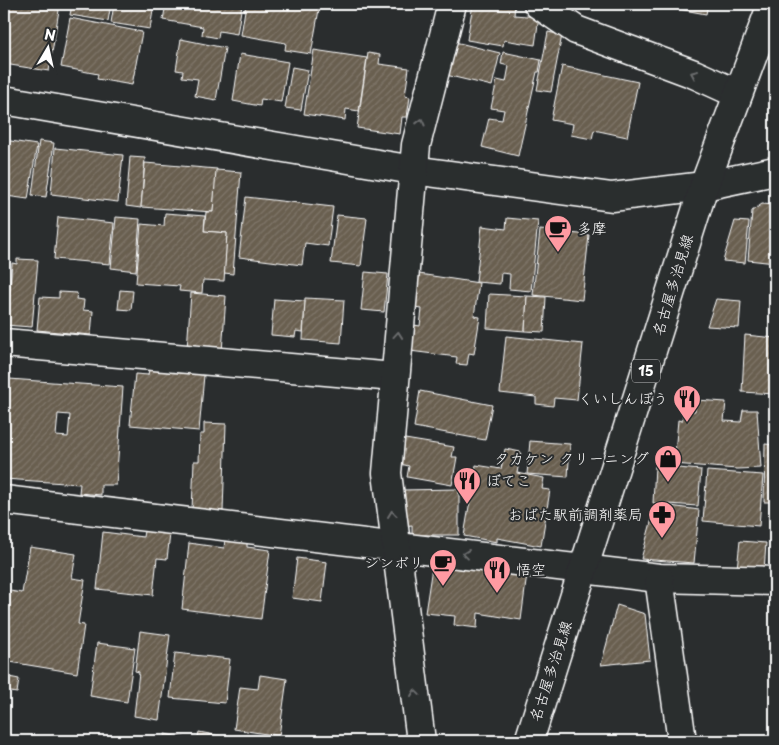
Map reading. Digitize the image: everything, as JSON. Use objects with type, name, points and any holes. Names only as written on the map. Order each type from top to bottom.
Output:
[{"type":"street","points":[[421,741],[387,473],[416,145],[452,4]]},
{"type":"street","points":[[538,4],[576,30],[694,74],[738,94]]},
{"type":"street","name":"名古屋多治見線","points":[[529,741],[704,186],[772,4]]},
{"type":"street","points":[[4,100],[413,170],[612,197],[704,186],[775,171]]},
{"type":"street","points":[[4,343],[394,377]]},
{"type":"street","points":[[4,500],[395,545],[659,578],[775,581]]},
{"type":"street","points":[[659,578],[682,741]]},
{"type":"building","points":[[4,4],[60,4],[49,71],[4,64]]},
{"type":"building","points":[[72,4],[111,4],[108,21],[70,15]]},
{"type":"building","points":[[114,4],[154,4],[150,29],[111,23]]},
{"type":"building","points":[[166,4],[242,4],[237,34],[219,31],[218,38],[202,35],[203,27],[163,20]]},
{"type":"building","points":[[246,4],[320,4],[311,54],[285,50],[286,43],[241,35]]},
{"type":"building","points":[[410,4],[433,4],[432,8]]},
{"type":"building","points":[[473,4],[515,4],[514,15],[539,17],[535,45],[504,40],[503,46],[467,40]]},
{"type":"building","points":[[651,4],[708,4],[706,14]]},
{"type":"building","points":[[70,18],[142,32],[132,85],[97,79],[98,74],[61,67]]},
{"type":"building","points":[[548,32],[562,35],[551,92],[537,90]]},
{"type":"building","points":[[181,39],[225,48],[216,100],[195,96],[198,79],[182,77],[183,71],[176,70]]},
{"type":"building","points":[[455,42],[500,53],[492,86],[446,75]]},
{"type":"building","points":[[314,50],[367,58],[359,111],[346,109],[345,120],[304,114]]},
{"type":"building","points":[[503,52],[541,60],[518,156],[482,147],[489,118],[502,120],[504,110],[491,108],[497,80],[506,82],[509,66],[501,64]]},
{"type":"building","points":[[368,53],[380,55],[379,64],[409,68],[405,96],[410,97],[407,117],[402,117],[400,134],[357,128]]},
{"type":"building","points":[[240,54],[288,62],[281,102],[261,99],[260,106],[233,101]]},
{"type":"building","points":[[562,66],[638,82],[627,137],[594,130],[592,139],[571,135],[573,124],[551,120]]},
{"type":"building","points":[[292,67],[308,70],[301,110],[285,108]]},
{"type":"building","points":[[4,140],[37,145],[28,199],[6,196],[4,202]]},
{"type":"building","points":[[39,141],[54,143],[46,197],[32,195]]},
{"type":"building","points":[[55,148],[123,155],[118,202],[51,194]]},
{"type":"building","points":[[130,157],[145,158],[141,208],[126,206]]},
{"type":"building","points":[[145,163],[217,169],[213,212],[141,207]]},
{"type":"building","points":[[216,170],[241,172],[233,274],[224,273],[227,233],[204,231],[206,212],[213,212]]},
{"type":"building","points":[[246,197],[333,207],[328,246],[305,243],[302,265],[239,257]]},
{"type":"building","points":[[762,204],[775,205],[775,263],[748,260],[752,211]]},
{"type":"building","points":[[165,213],[205,216],[204,231],[227,233],[224,281],[203,280],[202,293],[179,291],[180,286],[136,283],[141,224],[164,226]]},
{"type":"building","points":[[337,215],[367,218],[361,266],[331,263]]},
{"type":"building","points":[[58,217],[114,223],[110,264],[54,259]]},
{"type":"building","points":[[116,217],[140,219],[136,271],[111,268]]},
{"type":"building","points":[[507,218],[538,221],[531,291],[509,289],[510,274],[501,273],[500,284],[476,282],[482,226],[506,229]]},
{"type":"building","points":[[735,221],[749,222],[745,263],[723,261]]},
{"type":"building","points":[[540,230],[589,235],[582,300],[533,295]]},
{"type":"building","points":[[17,259],[38,260],[32,327],[4,325],[4,296],[9,297],[12,263],[17,264]]},
{"type":"building","points":[[365,272],[388,274],[384,312],[361,310]]},
{"type":"building","points":[[419,274],[479,283],[474,316],[480,317],[474,354],[469,353],[467,365],[456,364],[457,357],[410,351],[414,325],[420,326],[422,309],[414,308]]},
{"type":"building","points":[[120,290],[133,291],[131,310],[118,309]]},
{"type":"building","points":[[59,292],[77,293],[76,299],[84,300],[83,310],[93,311],[91,335],[37,330],[40,297],[59,298]]},
{"type":"building","points":[[191,293],[226,296],[222,352],[187,349]]},
{"type":"building","points":[[489,294],[527,296],[525,331],[487,328]]},
{"type":"building","points":[[527,296],[546,297],[544,332],[525,331]]},
{"type":"building","points":[[305,298],[344,300],[341,343],[303,340]]},
{"type":"building","points":[[274,299],[305,301],[303,332],[296,331],[295,337],[271,335]]},
{"type":"building","points":[[716,299],[741,301],[739,328],[707,326]]},
{"type":"building","points":[[745,335],[775,338],[775,394],[742,392]]},
{"type":"building","points":[[506,336],[583,344],[577,400],[554,398],[553,406],[536,404],[536,397],[500,393]]},
{"type":"building","points":[[149,370],[204,375],[199,431],[130,425],[135,374],[148,375]]},
{"type":"building","points":[[9,379],[123,387],[116,485],[101,485],[101,495],[79,493],[80,484],[4,479]],"holes":[[[58,414],[70,415],[68,437],[56,436]]]},
{"type":"building","points":[[4,383],[6,384],[4,406]]},
{"type":"building","points":[[420,391],[492,405],[485,440],[414,427]]},
{"type":"building","points":[[696,400],[726,402],[724,421],[741,422],[743,410],[757,410],[761,468],[737,469],[674,464],[678,420],[682,421],[683,413],[695,411]]},
{"type":"building","points":[[204,423],[226,424],[223,511],[192,510],[194,461],[199,461],[200,434],[204,434]]},
{"type":"building","points":[[405,439],[454,447],[452,457],[457,457],[452,485],[407,477],[409,466],[400,464]]},
{"type":"building","points":[[530,441],[570,444],[568,477],[527,474]]},
{"type":"building","points":[[765,444],[775,445],[775,502],[764,502]]},
{"type":"building","points":[[505,449],[521,452],[517,473],[544,478],[542,489],[550,490],[541,546],[497,538],[497,542],[464,536],[476,465],[501,469]]},
{"type":"building","points":[[655,466],[701,470],[698,506],[653,503]]},
{"type":"building","points":[[707,471],[763,475],[759,526],[703,521]]},
{"type":"building","points":[[459,489],[459,535],[412,535],[412,525],[403,526],[402,490]]},
{"type":"building","points":[[656,504],[699,510],[694,563],[641,559]]},
{"type":"building","points":[[144,531],[170,534],[167,559],[157,558],[153,595],[97,589],[103,532],[143,537]]},
{"type":"building","points":[[225,540],[247,543],[247,547],[270,550],[261,619],[182,609],[189,543],[224,548]]},
{"type":"building","points":[[740,541],[766,543],[764,571],[737,569]]},
{"type":"building","points":[[30,547],[76,554],[72,578],[85,580],[78,624],[84,625],[77,673],[4,661],[4,590],[22,593]]},
{"type":"building","points":[[297,558],[327,562],[322,602],[292,598]]},
{"type":"building","points":[[433,561],[527,574],[521,620],[478,613],[477,628],[454,625],[455,616],[425,613]]},
{"type":"building","points":[[617,605],[645,614],[650,660],[601,665]]},
{"type":"building","points":[[140,631],[170,635],[159,720],[134,716],[139,672],[135,671]]},
{"type":"building","points":[[97,643],[135,648],[127,702],[90,696]]},
{"type":"building","points":[[175,653],[230,659],[225,703],[170,698]]},
{"type":"building","points":[[260,675],[287,679],[279,736],[234,729],[240,687],[258,689]]},
{"type":"building","points":[[4,676],[19,679],[17,693],[4,691]]},
{"type":"building","points":[[199,732],[230,738],[229,741],[197,741]]},
{"type":"building","points":[[165,734],[197,741],[164,741]]},
{"type":"building","points":[[239,737],[275,741],[239,741]]},
{"type":"place","name":"多摩","points":[[558,253]]},
{"type":"place","name":"くいしんぼう","points":[[687,423]]},
{"type":"place","name":"タカケン クリーニング","points":[[668,483]]},
{"type":"place","name":"ぼてこ","points":[[467,505]]},
{"type":"place","name":"おばた駅前調剤薬局","points":[[662,539]]},
{"type":"place","name":"シンボリ","points":[[443,587]]},
{"type":"place","name":"悟空","points":[[497,594]]}]
